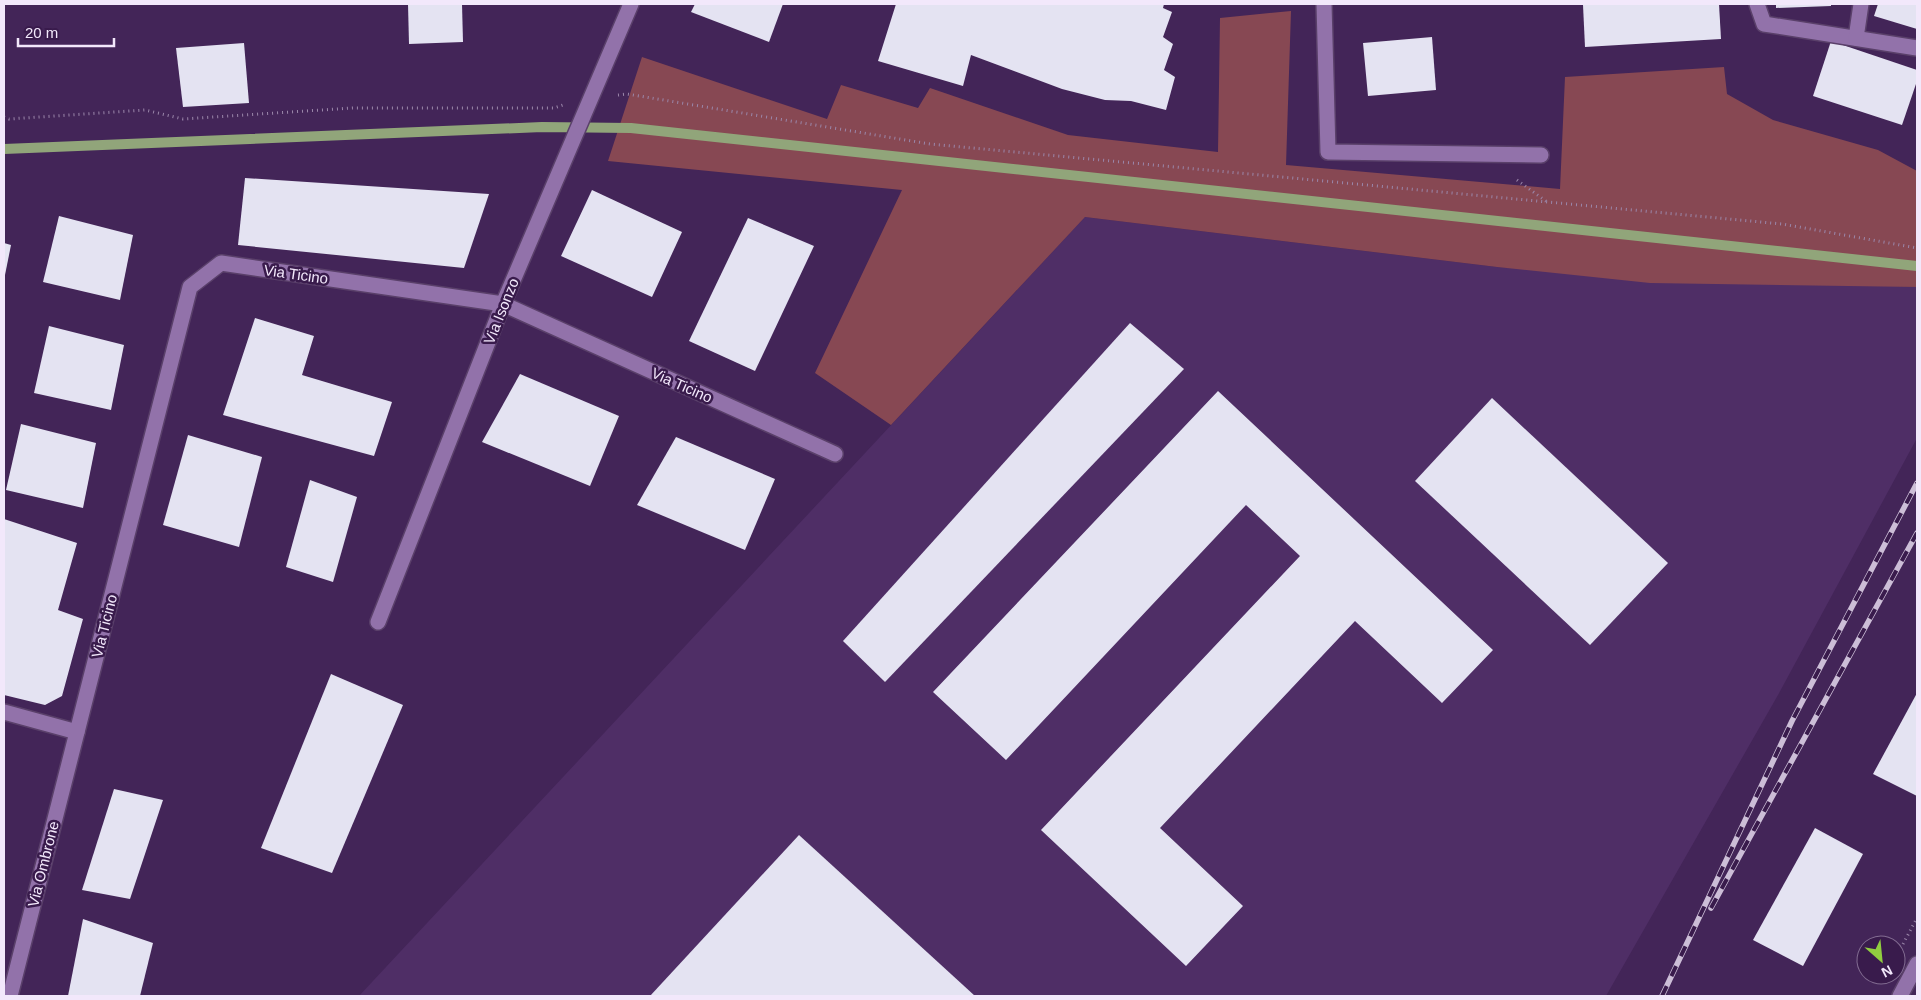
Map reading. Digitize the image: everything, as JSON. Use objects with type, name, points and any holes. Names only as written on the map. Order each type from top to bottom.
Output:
[{"type":"street","name":"Via Isonzo","points":[[378,622],[503,304],[631,4]]},
{"type":"street","points":[[1324,4],[1328,152],[1541,155]]},
{"type":"street","points":[[1757,4],[1764,24],[1917,48]]},
{"type":"street","points":[[1856,38],[1861,4]]},
{"type":"street","name":"Via Ticino","points":[[77,732],[190,288],[221,264],[503,304],[835,454]]},
{"type":"street","points":[[4,712],[77,732]]},
{"type":"street","name":"Via Ombrone","points":[[10,996],[77,732]]},
{"type":"street","points":[[1900,996],[1917,964]]},
{"type":"path","points":[[4,117],[145,110],[183,119],[352,108],[554,108],[591,98],[627,94],[930,144],[1782,224],[1917,248]]},
{"type":"path","points":[[1906,939],[1917,918]]},
{"type":"shaded area","points":[[1291,11],[1286,165],[1560,189],[1565,77],[1724,67],[1727,94],[1773,120],[1878,150],[1917,171],[1917,287],[1650,283],[1497,267],[1085,217],[891,425],[815,373],[902,190],[608,161],[642,57],[827,119],[841,85],[918,108],[930,88],[1068,135],[1218,152],[1220,18]]},
{"type":"shaded area","points":[[1085,217],[1497,267],[1917,287],[1917,438],[1778,695],[1606,996],[359,996]]},
{"type":"building","points":[[408,4],[462,4],[463,42],[409,44]]},
{"type":"building","points":[[695,4],[783,4],[769,42],[691,12]]},
{"type":"building","points":[[896,4],[1164,4],[1163,8],[1172,12],[1163,37],[1173,44],[1164,70],[1175,77],[1166,110],[1131,101],[1105,100],[1062,89],[971,55],[963,86],[878,61]]},
{"type":"building","points":[[1719,4],[1721,39],[1585,47],[1583,5]]},
{"type":"building","points":[[1776,4],[1831,4],[1831,6],[1776,8]]},
{"type":"building","points":[[1878,4],[1917,4],[1917,29],[1874,16]]},
{"type":"building","points":[[1432,37],[1436,90],[1368,96],[1363,43]]},
{"type":"building","points":[[1831,41],[1917,70],[1917,81],[1902,125],[1813,96]]},
{"type":"building","points":[[244,43],[249,103],[183,107],[176,48]]},
{"type":"building","points":[[245,178],[489,194],[464,268],[238,245]]},
{"type":"building","points":[[592,190],[682,232],[652,297],[561,256]]},
{"type":"building","points":[[59,216],[133,235],[120,300],[43,282]]},
{"type":"building","points":[[748,218],[814,246],[755,371],[689,341]]},
{"type":"building","points":[[4,243],[11,245],[5,275],[4,275]]},
{"type":"building","points":[[255,318],[314,336],[302,375],[392,402],[374,456],[223,415]]},
{"type":"building","points":[[1130,323],[1184,369],[885,682],[843,641]]},
{"type":"building","points":[[49,326],[124,345],[111,410],[34,393]]},
{"type":"building","points":[[520,374],[619,416],[590,486],[482,442]]},
{"type":"building","points":[[1218,391],[1493,650],[1442,703],[1355,621],[1160,828],[1243,906],[1186,966],[1041,830],[1300,556],[1246,505],[1006,760],[933,692]]},
{"type":"building","points":[[1492,398],[1668,563],[1590,645],[1415,481]]},
{"type":"building","points":[[21,424],[96,443],[83,508],[6,490]]},
{"type":"building","points":[[188,435],[262,457],[239,547],[163,525]]},
{"type":"building","points":[[676,437],[775,479],[745,550],[637,505]]},
{"type":"building","points":[[310,480],[357,497],[333,582],[286,567]]},
{"type":"building","points":[[4,519],[77,543],[58,610],[83,619],[62,696],[45,705],[4,695]]},
{"type":"building","points":[[331,674],[403,705],[332,873],[261,848]]},
{"type":"building","points":[[1917,693],[1917,796],[1873,774]]},
{"type":"building","points":[[114,789],[163,800],[130,899],[82,890]]},
{"type":"building","points":[[1815,828],[1863,854],[1803,966],[1753,940]]},
{"type":"building","points":[[799,835],[975,996],[650,996]]},
{"type":"building","points":[[83,919],[153,943],[140,996],[68,996]]},
{"type":"waterway","points":[[4,149],[542,127],[631,128],[1917,266]]},
{"type":"railway","points":[[1662,996],[1792,721],[1917,483]]},
{"type":"railway","points":[[1711,908],[1917,533]]}]
